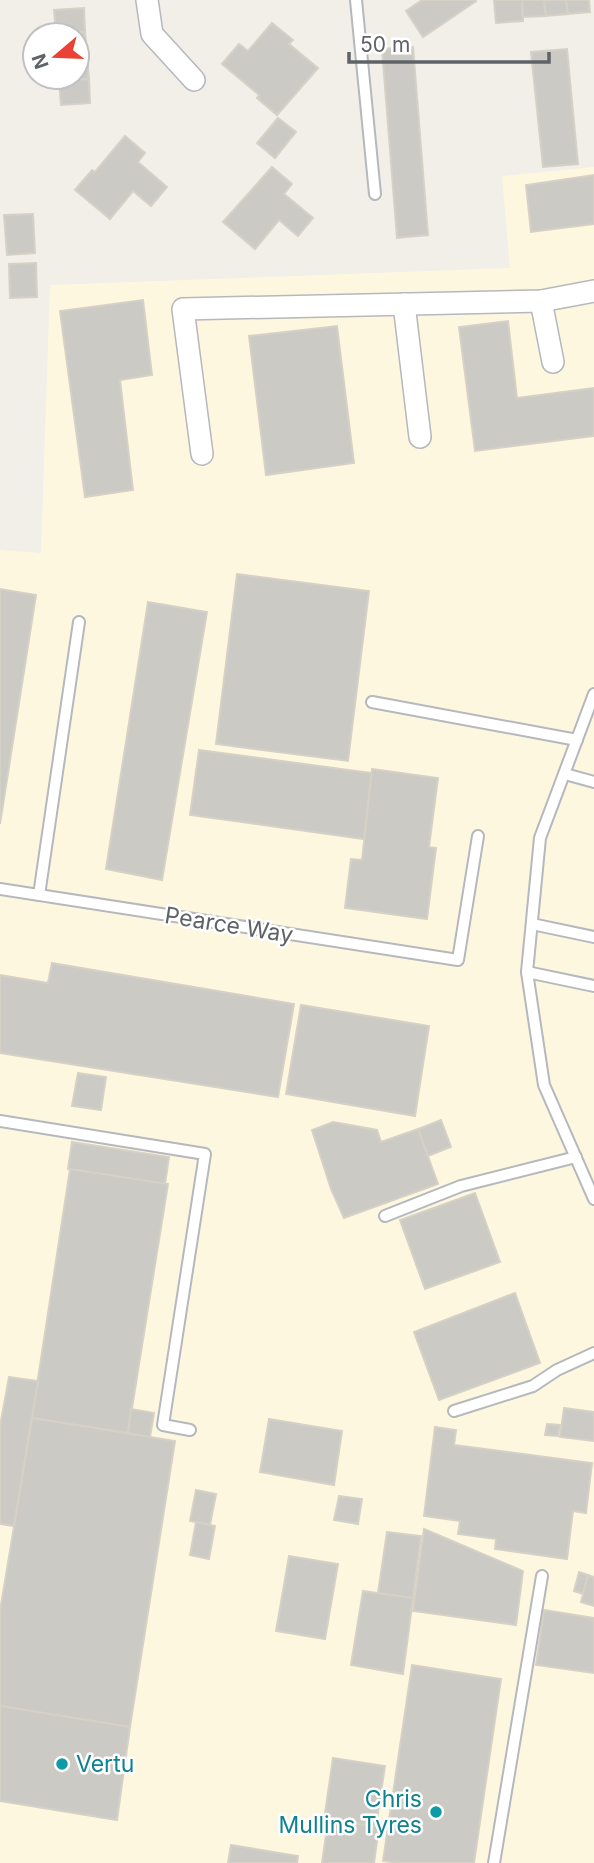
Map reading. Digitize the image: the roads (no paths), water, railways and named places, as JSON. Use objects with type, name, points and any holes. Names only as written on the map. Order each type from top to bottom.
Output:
[{"type":"street","points":[[146,0],[152,34],[194,80]]},
{"type":"street","points":[[202,454],[183,309],[541,301],[594,291]]},
{"type":"street","points":[[541,301],[553,362]]},
{"type":"street","points":[[404,304],[419,438]]},
{"type":"lane","points":[[356,0],[375,194]]},
{"type":"lane","points":[[39,895],[79,622]]},
{"type":"lane","points":[[594,694],[540,838],[527,972],[544,1085],[594,1199]]},
{"type":"lane","points":[[372,702],[577,740]]},
{"type":"lane","points":[[565,774],[594,782]]},
{"type":"lane","name":"Pearce Way","points":[[0,890],[458,960],[478,836]]},
{"type":"lane","points":[[532,924],[594,937]]},
{"type":"lane","points":[[527,972],[594,986]]},
{"type":"lane","points":[[0,1121],[205,1154],[163,1425],[190,1430]]},
{"type":"lane","points":[[385,1216],[461,1186],[576,1157]]},
{"type":"lane","points":[[454,1411],[533,1386],[557,1370],[594,1353]]},
{"type":"lane","points":[[494,1863],[542,1576]]},
{"type":"place","name":"Vertu","points":[[62,1764]]},
{"type":"place","name":"Chris Mullins Tyres","points":[[436,1812]]}]
